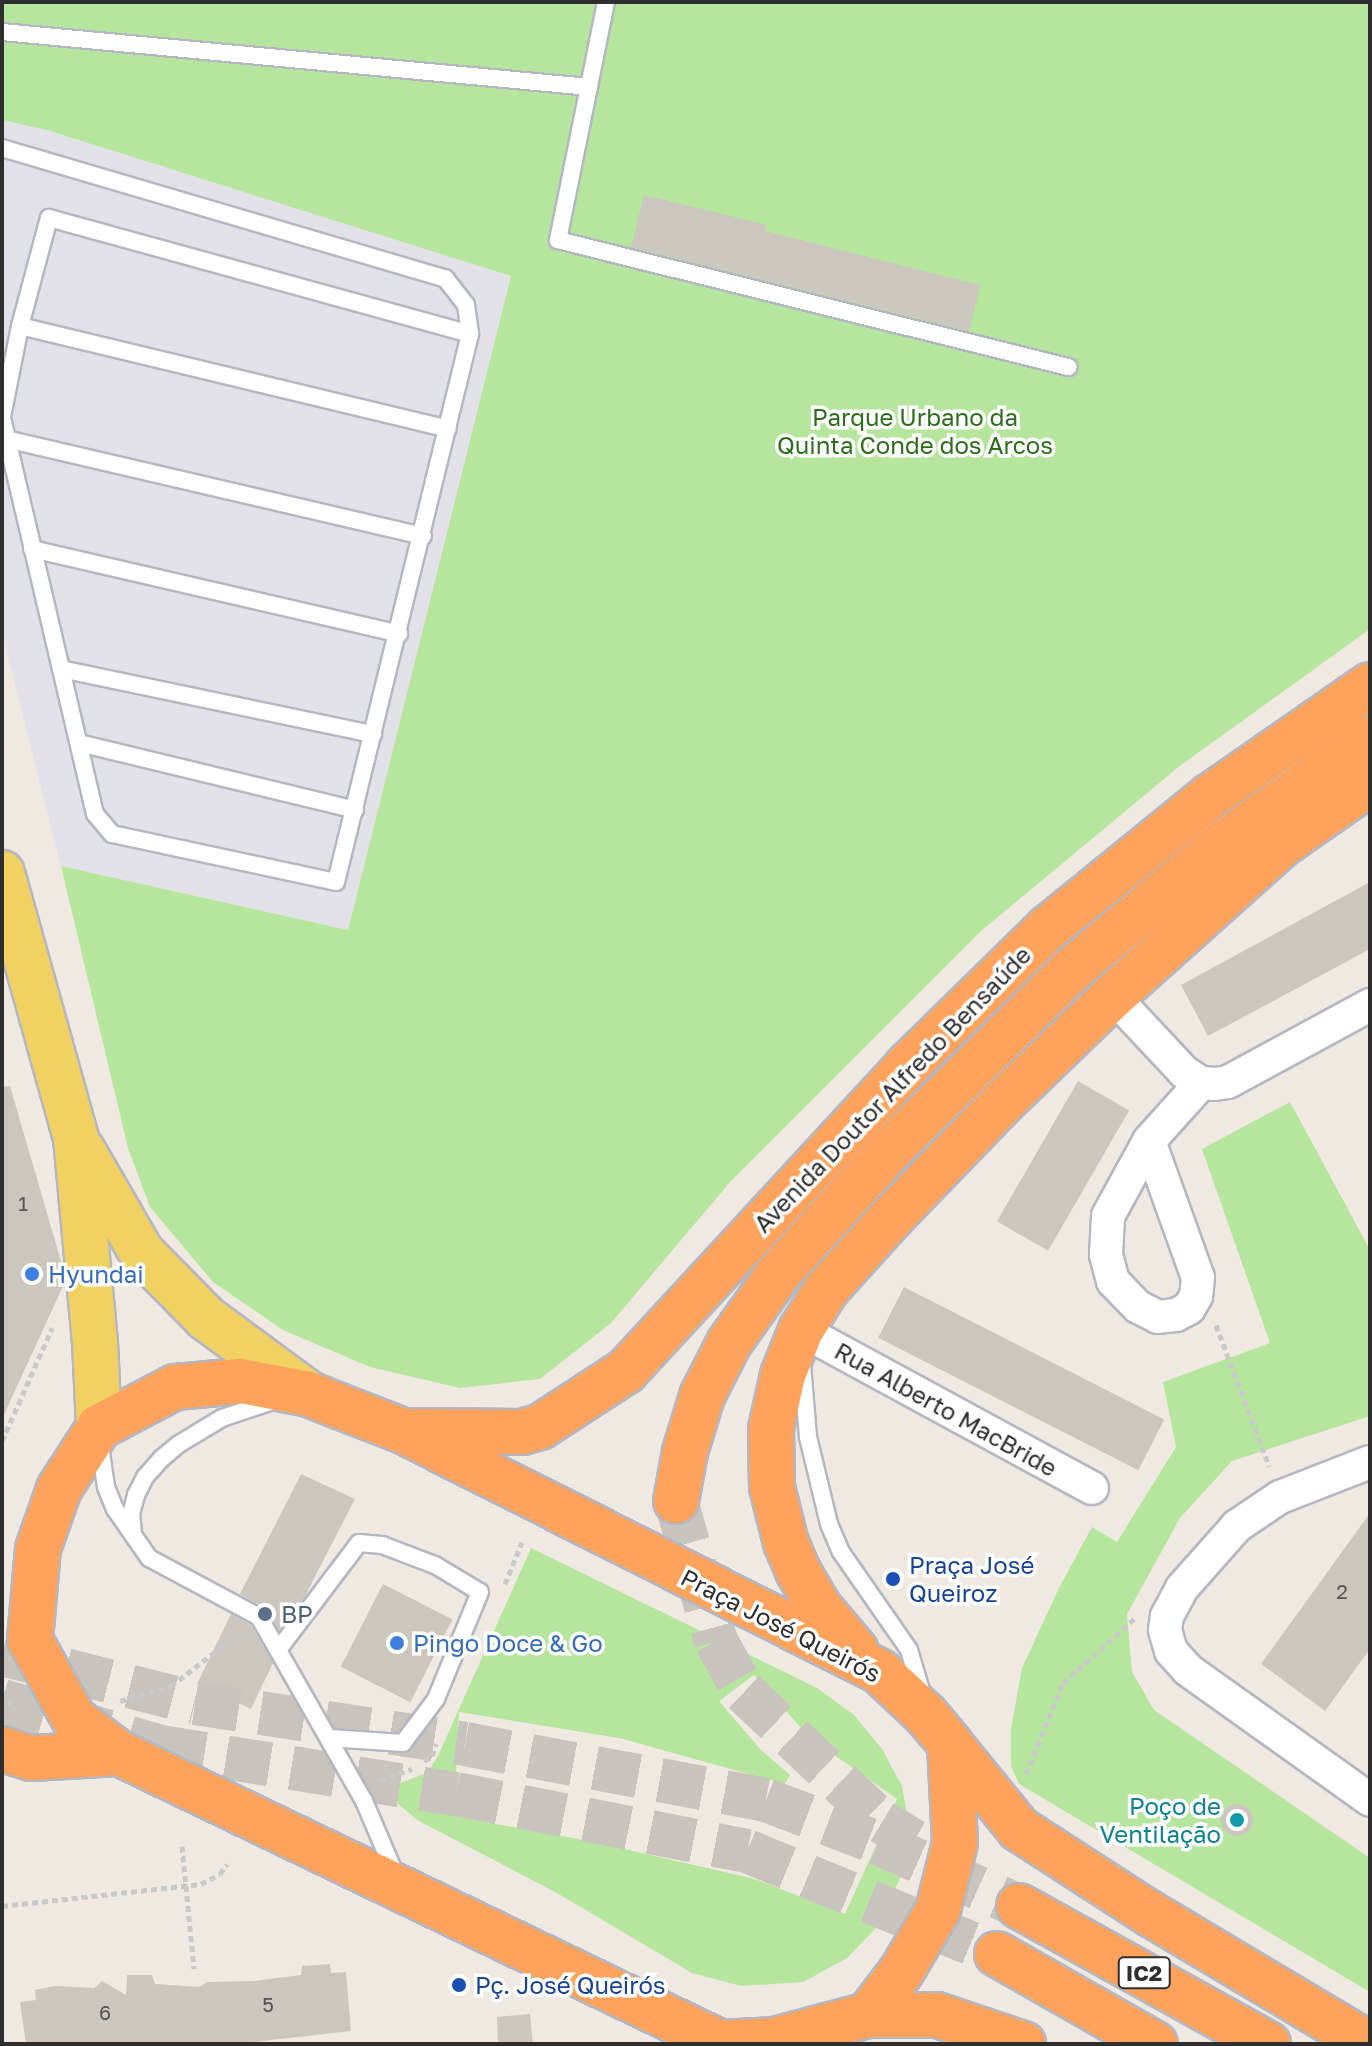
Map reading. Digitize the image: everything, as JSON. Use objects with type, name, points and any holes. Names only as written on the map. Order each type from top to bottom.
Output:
[{"type":"highway","name":"Avenida Doutor Alfredo Bensaúde","points":[[403,1431],[522,1432],[540,1427],[626,1371],[907,1066],[1048,928],[1209,797],[1370,685]]},
{"type":"highway","name":"Avenida Doutor Alfredo Bensaúde","points":[[676,1501],[685,1452],[702,1396],[729,1343],[778,1274],[892,1148],[1069,972],[1219,846],[1370,738]]},
{"type":"highway","points":[[879,1671],[839,1634],[819,1607],[786,1543],[772,1487],[771,1429],[783,1375],[801,1330],[826,1290],[890,1219],[1000,1105],[1113,996],[1281,845],[1370,783]]},
{"type":"highway","name":"Praça José Queirós","points":[[99,1427],[175,1387],[241,1381],[309,1394],[403,1431],[879,1671],[938,1729],[1019,1829],[1149,1913],[1369,2044]]},
{"type":"highway","points":[[2,1558],[25,1540],[52,1505],[99,1427]]},
{"type":"highway","points":[[52,1505],[34,1574],[30,1640],[74,1719],[119,1753],[721,2043],[775,2040],[868,2015],[937,2015],[1023,2044]]},
{"type":"highway","points":[[868,2015],[901,1972],[938,1910],[955,1843],[938,1729]]},
{"type":"highway","points":[[2,1749],[31,1758],[119,1753]]},
{"type":"highway","name":"IC2","points":[[1019,1906],[1268,2044]]},
{"type":"highway","name":"IC2","points":[[997,1954],[1155,2044]]},
{"type":"main road","points":[[2,873],[76,1138],[95,1342],[99,1427]]},
{"type":"main road","points":[[76,1138],[142,1253],[206,1318],[309,1394]]},
{"type":"street","points":[[1113,996],[1184,1072],[1201,1083],[1228,1082],[1370,1005]]},
{"type":"street","points":[[1149,1141],[1198,1278],[1196,1296],[1189,1308],[1176,1315],[1158,1317],[1138,1307],[1113,1281],[1106,1255],[1108,1216],[1149,1141],[1201,1083]]},
{"type":"street","name":"Rua Alberto MacBride","points":[[801,1330],[1092,1488]]},
{"type":"street","points":[[1370,1462],[1280,1497],[1237,1526],[1182,1588],[1167,1616],[1165,1630],[1166,1641],[1177,1660],[1370,1800]]},
{"type":"lane","points":[[606,2],[558,240],[1068,367]]},
{"type":"lane","points":[[2,32],[589,87]]},
{"type":"lane","points":[[2,148],[445,278],[466,305],[470,334],[336,882],[122,838],[112,834],[95,814],[2,417],[4,392],[49,218],[470,334]]},
{"type":"lane","points":[[20,326],[448,429]]},
{"type":"lane","points":[[6,439],[423,536]]},
{"type":"lane","points":[[32,549],[399,634]]},
{"type":"lane","points":[[61,669],[373,734]]},
{"type":"lane","points":[[79,743],[355,810]]},
{"type":"lane","points":[[801,1330],[808,1437],[829,1524],[841,1552],[909,1650],[938,1729]]},
{"type":"lane","points":[[149,1558],[132,1531],[131,1514],[145,1477],[161,1459],[179,1444],[222,1418],[281,1398],[309,1394]]},
{"type":"lane","points":[[99,1427],[106,1487],[115,1509],[149,1558],[180,1578],[259,1617],[364,1801],[402,1889]]},
{"type":"lane","points":[[278,1650],[359,1543],[382,1545],[435,1565],[480,1592],[436,1699],[403,1743],[329,1738]]},
{"type":"path","points":[[1198,1278],[1280,1497]]},
{"type":"path","points":[[2,1441],[58,1316]]},
{"type":"path","points":[[1019,1829],[1027,1765],[1063,1683],[1128,1623],[1182,1588]]},
{"type":"path","points":[[120,1701],[171,1686],[259,1617]]},
{"type":"path","points":[[182,1846],[194,1968]]},
{"type":"path","points":[[2,1906],[186,1885],[212,1879],[227,1864]]},
{"type":"shaded area","points":[[2,120],[47,130],[511,275],[348,930],[61,866],[2,634]]},
{"type":"green space","name":"Parque Urbano da Quinta Conde dos Arcos","points":[[2,2],[1370,2],[1370,629],[1181,765],[981,931],[731,1181],[611,1323],[540,1379],[460,1388],[370,1367],[283,1330],[213,1282],[150,1207],[128,1148],[61,866],[348,930],[511,276],[47,130],[2,120]]},
{"type":"green space","points":[[1290,1102],[1370,1250],[1370,1416],[1232,1461],[1180,1518],[1127,1614],[1132,1672],[1154,1710],[1370,1858],[1370,1992],[1019,1784],[1011,1766],[1011,1729],[1022,1668],[1059,1588],[1092,1527],[1117,1542],[1176,1447],[1163,1382],[1270,1343],[1202,1149]]},
{"type":"green space","points":[[531,1548],[817,1688],[854,1715],[882,1749],[902,1786],[909,1826],[901,1876],[876,1928],[847,1958],[803,1982],[741,1986],[692,1973],[557,1893],[419,1821],[381,1790],[427,1773],[438,1756]],"holes":[[[754,1675],[809,1737],[897,1799],[845,1914],[755,1879],[594,1842],[454,1816],[459,1712],[619,1738],[785,1784],[790,1775],[760,1749],[719,1701]]]},
{"type":"building","points":[[644,195],[767,225],[765,231],[980,285],[969,331],[631,247]]},
{"type":"building","points":[[1370,882],[1370,949],[1208,1036],[1181,985]]},
{"type":"building","points":[[1078,1081],[1129,1110],[1048,1251],[997,1221]]},
{"type":"building","points":[[10,1086],[63,1268],[64,1284],[2,1419],[2,1087]]},
{"type":"building","points":[[904,1287],[1164,1420],[1138,1470],[878,1338]]},
{"type":"building","points":[[301,1474],[355,1499],[304,1598],[279,1630],[265,1608],[240,1594]]},
{"type":"building","points":[[1370,1513],[1370,1649],[1325,1711],[1261,1664]]},
{"type":"building","name":"Pingo Doce & Go","points":[[383,1584],[452,1619],[410,1702],[341,1667]]},
{"type":"building","points":[[231,1614],[251,1625],[273,1663],[251,1709],[197,1684]]},
{"type":"building","name":"Poço de Ventilação","points":[[1237,1804],[1248,1809],[1253,1820],[1248,1831],[1237,1836],[1226,1831],[1221,1820],[1226,1809]]},
{"type":"building","points":[[330,1964],[331,1973],[346,1972],[351,2031],[236,2044],[26,2044],[20,2002],[36,2000],[35,1990],[55,1986],[94,1988],[102,1981],[126,1995],[127,1975],[152,1975],[155,1984],[199,1987],[208,1982],[301,1975],[302,1966]]},
{"type":"building","points":[[530,2014],[533,2044],[498,2044],[497,2017]]},
{"type":"tunnel","points":[[676,1501],[716,1641],[744,1692],[882,1822],[914,1841]]},
{"type":"tunnel","points":[[2,1654],[195,1703],[465,1744],[766,1800],[878,1843],[1019,1906]]},
{"type":"tunnel","points":[[2,1701],[161,1747],[456,1794],[747,1851],[997,1954]]},
{"type":"place","name":"Hyundai","points":[[32,1274]]},
{"type":"place","name":"Praça José Queiroz","points":[[893,1579]]},
{"type":"place","name":"BP","points":[[265,1614]]},
{"type":"place","name":"Pingo Doce & Go","points":[[397,1643]]},
{"type":"place","name":"Poço de Ventilação","points":[[1237,1820]]},
{"type":"place","name":"Pç. José Queirós","points":[[459,1985]]}]
